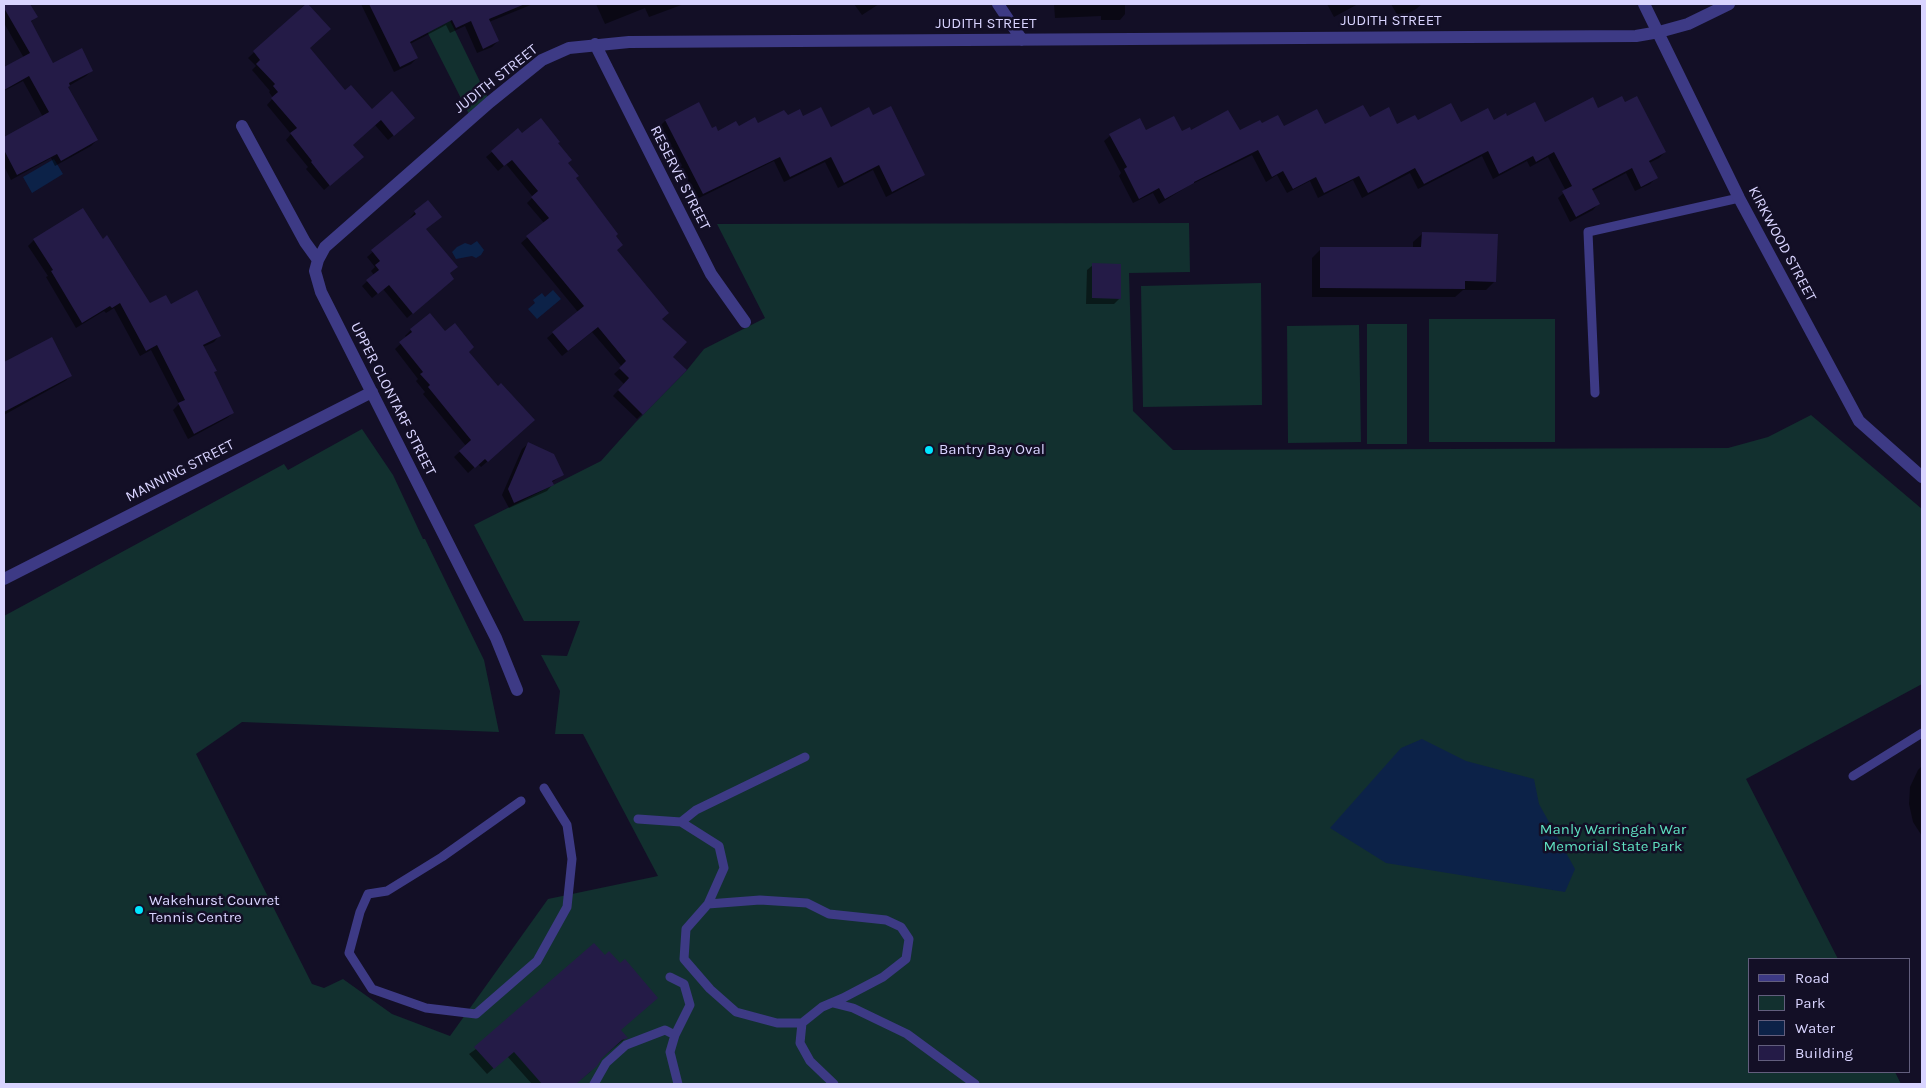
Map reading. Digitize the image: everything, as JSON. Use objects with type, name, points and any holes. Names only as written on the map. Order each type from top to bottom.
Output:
[{"type":"street","points":[[998,4],[1022,40]]},
{"type":"street","name":"KIRKWOOD STREET","points":[[1644,4],[1738,198],[1859,421],[1922,477]]},
{"type":"street","name":"JUDITH STREET","points":[[318,260],[326,247],[490,102],[542,60],[569,48],[629,42],[1626,36],[1659,32],[1688,24],[1730,4]]},
{"type":"street","name":"RESERVE STREET","points":[[595,44],[710,274],[745,322]]},
{"type":"street","points":[[242,126],[305,242],[318,260]]},
{"type":"street","name":"UPPER CLONTARF STREET","points":[[318,260],[315,271],[321,292],[496,638],[517,690]]},
{"type":"street","name":"MANNING STREET","points":[[4,579],[372,392]]},
{"type":"lane","points":[[1596,393],[1588,232],[1738,198]]},
{"type":"lane","points":[[1853,776],[1922,733]]},
{"type":"lane","points":[[681,822],[696,810],[805,757]]},
{"type":"lane","points":[[521,801],[442,857],[387,891],[368,894],[360,912],[349,953],[372,989],[426,1008],[476,1014],[537,961],[567,907],[572,859],[566,825],[544,788]]},
{"type":"lane","points":[[638,818],[681,822],[719,846],[724,868],[708,904],[686,929],[684,959],[710,989],[736,1012],[777,1023],[802,1023],[822,1007],[882,977],[906,959],[909,939],[901,927],[886,920],[829,914],[807,903],[760,900],[708,904]]},
{"type":"lane","points":[[670,978],[684,984],[690,1005],[675,1035],[670,1052],[678,1084]]},
{"type":"lane","points":[[833,1003],[853,1008],[907,1034],[974,1084]]},
{"type":"lane","points":[[802,1023],[800,1043],[810,1061],[834,1084]]},
{"type":"lane","points":[[594,1084],[606,1063],[626,1045],[665,1030],[675,1035]]},
{"type":"green space","points":[[413,4],[442,4],[490,102],[471,118]]},
{"type":"green space","name":"Manly Warringah War Memorial State Park","points":[[1189,223],[1190,272],[1129,273],[1133,411],[1173,450],[1728,448],[1768,437],[1811,415],[1922,509],[1922,684],[1746,779],[1837,958],[1748,958],[1748,1073],[1896,1073],[1901,1084],[4,1084],[4,616],[284,464],[288,470],[362,429],[393,475],[484,660],[499,732],[242,722],[196,754],[312,984],[324,988],[343,979],[392,1014],[450,1036],[548,899],[658,876],[583,734],[555,734],[560,691],[541,655],[567,656],[580,621],[524,621],[474,525],[601,461],[687,370],[704,349],[765,318],[717,224]]},
{"type":"green space","points":[[1261,283],[1262,405],[1143,407],[1141,286]]},
{"type":"green space","points":[[1429,319],[1555,319],[1555,442],[1429,442]]},
{"type":"green space","points":[[1367,324],[1407,324],[1407,444],[1367,444]]},
{"type":"green space","points":[[1359,325],[1361,442],[1288,443],[1287,326]]},
{"type":"water","points":[[54,159],[63,174],[32,193],[23,177]]},
{"type":"water","points":[[477,241],[484,250],[481,255],[476,258],[472,256],[456,259],[452,252],[457,247],[465,243],[471,245]]},
{"type":"water","points":[[553,290],[561,299],[537,319],[528,309],[535,303],[533,300],[542,293],[545,297]]},
{"type":"water","points":[[1422,739],[1466,761],[1534,779],[1539,804],[1575,869],[1565,892],[1386,863],[1330,828],[1401,748]]},
{"type":"building","points":[[4,4],[30,4],[38,17],[31,21],[53,63],[82,48],[93,71],[69,83],[70,86],[68,87],[98,140],[61,161],[57,154],[17,175],[4,150],[4,137],[49,112],[29,76],[4,90],[4,67],[30,53],[4,8]]},
{"type":"building","points":[[306,4],[331,29],[310,48],[345,90],[351,85],[372,109],[392,91],[415,118],[394,136],[381,120],[353,145],[364,157],[330,186],[290,133],[297,128],[271,98],[278,92],[273,86],[275,84],[256,64],[260,60],[253,51]]},
{"type":"building","points":[[369,4],[525,4],[489,19],[499,41],[483,49],[471,21],[456,28],[452,20],[410,42],[418,58],[400,67]]},
{"type":"building","points":[[1622,96],[1625,102],[1637,96],[1666,152],[1649,161],[1658,178],[1641,187],[1632,168],[1592,189],[1600,204],[1576,217],[1562,191],[1572,186],[1554,152],[1536,162],[1533,156],[1499,174],[1488,151],[1424,184],[1415,168],[1368,193],[1359,176],[1324,193],[1316,177],[1293,189],[1283,171],[1272,177],[1258,150],[1194,182],[1165,199],[1159,188],[1139,199],[1124,169],[1127,167],[1109,134],[1140,118],[1146,130],[1174,116],[1182,131],[1190,127],[1191,130],[1228,110],[1240,130],[1260,120],[1262,123],[1278,115],[1284,126],[1317,109],[1325,124],[1363,105],[1370,117],[1389,107],[1397,124],[1415,115],[1418,120],[1451,103],[1461,122],[1488,108],[1494,120],[1506,113],[1507,116],[1535,102],[1545,122],[1593,97],[1598,108]]},
{"type":"building","points":[[699,102],[712,128],[716,126],[718,131],[736,121],[739,126],[755,117],[758,123],[784,110],[788,115],[800,109],[803,116],[821,107],[831,127],[869,107],[873,115],[891,106],[925,175],[892,192],[879,165],[844,183],[831,157],[790,177],[780,157],[703,194],[665,120]]},
{"type":"building","points":[[541,118],[572,160],[568,163],[579,176],[576,178],[618,234],[616,236],[623,245],[617,250],[669,313],[662,319],[687,342],[673,357],[687,370],[643,415],[618,390],[629,378],[619,368],[626,361],[598,327],[568,351],[552,332],[584,306],[526,236],[549,218],[531,197],[538,191],[512,160],[504,166],[491,151],[518,128],[522,133]]},
{"type":"building","points":[[428,200],[442,217],[426,229],[458,267],[450,273],[454,279],[413,314],[389,285],[378,294],[366,280],[379,270],[375,265],[380,261],[371,250],[416,214],[414,211]]},
{"type":"building","points":[[83,208],[103,239],[107,235],[150,303],[166,295],[171,304],[197,290],[221,336],[203,345],[217,371],[214,372],[234,413],[194,434],[178,403],[185,400],[157,345],[146,351],[120,303],[112,308],[110,306],[82,323],[51,271],[53,270],[33,239]]},
{"type":"building","points":[[1422,232],[1498,234],[1496,282],[1465,281],[1465,289],[1320,288],[1320,247],[1421,247]]},
{"type":"building","points":[[1092,263],[1121,264],[1121,299],[1092,298]]},
{"type":"building","points":[[430,313],[445,331],[455,323],[474,347],[469,352],[498,386],[501,383],[535,420],[488,462],[485,459],[475,468],[459,451],[471,440],[428,387],[430,385],[420,374],[423,372],[399,342],[412,332],[410,329]]},
{"type":"building","points":[[52,337],[72,376],[4,412],[4,362]]},
{"type":"building","points":[[528,442],[554,454],[564,475],[552,481],[554,485],[514,503],[508,489]]},
{"type":"building","points":[[594,943],[605,955],[609,951],[620,963],[625,959],[658,998],[621,1030],[628,1038],[622,1040],[602,1058],[597,1066],[576,1084],[542,1084],[514,1052],[494,1069],[474,1047]]},
{"type":"place","name":"Bantry Bay Oval","points":[[929,450]]},
{"type":"place","name":"Wakehurst Couvret Tennis Centre","points":[[139,910]]}]
